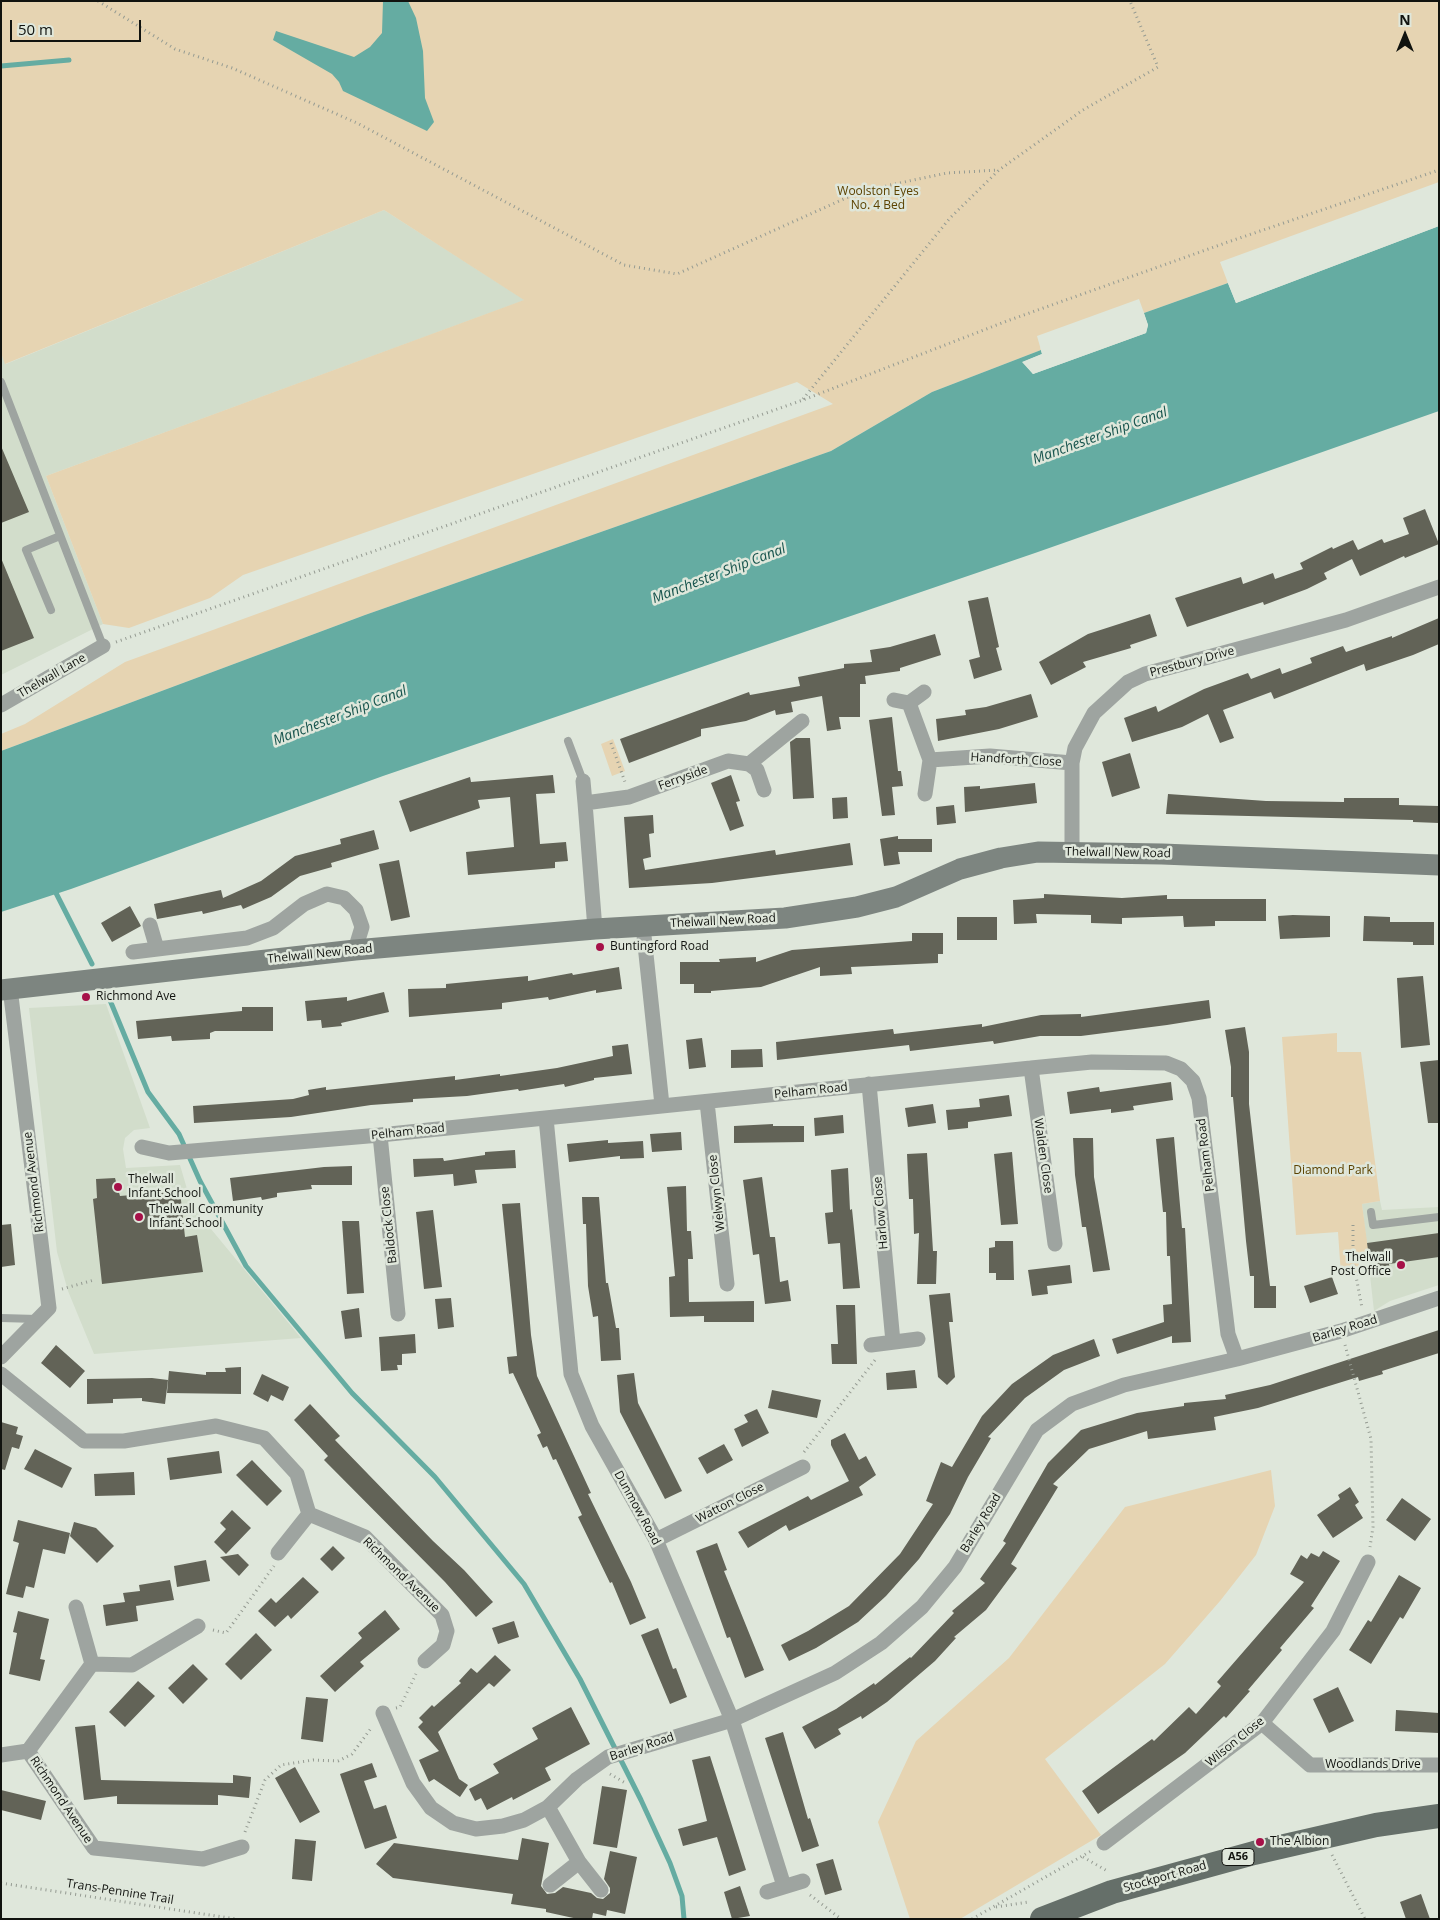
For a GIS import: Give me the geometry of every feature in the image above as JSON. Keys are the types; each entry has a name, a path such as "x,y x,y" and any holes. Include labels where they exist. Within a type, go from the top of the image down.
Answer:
{"main road":[{"name":"Thelwall New Road","path":"6,989 355,950 595,929 785,918 857,907 896,898 960,869 1001,858 1038,852 1439,865"},
{"name":"Stockport Road","path":"1042,1919 1084,1902 1133,1886 1254,1853 1376,1825 1438,1816"}],"street":[{"name":"Prestbury Drive","path":"1072,852 1072,763 1084,730 1094,713 1117,691 1145,674 1346,620 1439,588"},
{"name":"Thelwall Lane","path":"1,705 103,646"},
{"path":"924,692 901,701 930,760 925,794"},
{"path":"764,790 757,770 749,764 802,721"},
{"name":"Handforth Close","path":"930,760 990,756 1072,763"},
{"name":"Ferryside","path":"585,802 629,797 728,761 749,764"},
{"path":"583,781 595,929"},
{"path":"133,952 247,938 273,928 304,904 327,894 344,898 356,910 362,927 355,950"},
{"path":"150,925 157,949"},
{"path":"643,926 662,1105"},
{"name":"Richmond Avenue","path":"1,1357 49,1308 6,989"},
{"name":"Pelham Road","path":"142,1147 174,1152 380,1136 662,1105 1092,1062 1166,1063 1181,1070 1193,1082 1199,1098 1228,1334 1237,1359"},
{"name":"Walden Close","path":"1031,1068 1055,1244"},
{"name":"Harlow Close","path":"869,1084 893,1342"},
{"name":"Welwyn Close","path":"707,1102 727,1284"},
{"name":"Dunmow Road","path":"546,1118 571,1374 592,1426 656,1540 732,1720 793,1884"},
{"name":"Baldock Close","path":"380,1136 398,1314"},
{"name":"Barley Road","path":"383,1714 413,1783 432,1808 453,1823 476,1829 503,1826 524,1820 548,1807 578,1780 608,1757 732,1720 835,1674 881,1643 922,1607 955,1567 1037,1430 1072,1404 1124,1385 1237,1359 1341,1331 1439,1298"},
{"path":"871,1345 918,1339"},
{"path":"1,1374 84,1441 124,1441 216,1426 264,1438 297,1474 308,1514 278,1553"},
{"name":"Watton Close","path":"656,1540 803,1467"},
{"name":"Richmond Avenue","path":"308,1514 365,1537 442,1615 447,1630 443,1645 425,1661"},
{"name":"Wilson Close","path":"1104,1843 1262,1723 1333,1631 1368,1562"},
{"path":"76,1607 92,1664 132,1665 198,1626"},
{"name":"Richmond Avenue","path":"1,1755 28,1751 92,1664"},
{"name":"Woodlands Drive","path":"1262,1723 1310,1765 1439,1765"},
{"name":"Richmond Avenue","path":"28,1751 94,1848 203,1859 242,1847"},
{"path":"548,1807 579,1862 601,1890"},
{"path":"550,1886 579,1862"},
{"path":"767,1892 793,1884"}],"lane":[{"path":"1,382 103,646"},
{"path":"51,610 26,550 60,536"},
{"path":"568,741 583,781"},
{"path":"1372,1212 1373,1226 1439,1217"},
{"path":"1,1318 38,1319"}],"path":[{"path":"98,1 176,49 232,68 357,123 624,265 677,274 846,198 890,185 947,173 999,170"},
{"path":"803,400 950,218 999,170 1083,110 1158,67 1130,1"},
{"path":"103,646 803,400 1017,318 1439,170"},
{"path":"611,743 629,797"},
{"path":"1354,1225 1353,1260 1355,1278 1366,1323"},
{"path":"47,1293 94,1280"},
{"path":"1341,1331 1371,1439 1373,1527 1368,1562"},
{"path":"803,1467 801,1457 874,1361 893,1342"},
{"path":"198,1626 226,1633 273,1570 278,1553"},
{"path":"242,1847 247,1824 265,1780 282,1765 313,1760 338,1761 352,1754 383,1714 400,1707 411,1682 425,1661"},
{"path":"1324,1837 1365,1919"},
{"path":"972,1919 1083,1857"},
{"name":"Trans-Pennine Trail","path":"1,1883 236,1919"},
{"path":"793,1884 841,1919"}],"shaded area":[{"path":"384,210 525,300 46,476 103,624 1,675 1,353 6,364"},
{"name":"Thelwall Infant School","path":"106,1004 150,1128 134,1130 125,1138 123,1149 126,1168 180,1165 192,1206 301,1338 94,1354 68,1291 57,1252 29,1008"},
{"path":"1380,1201 1382,1210 1439,1207 1439,1285 1390,1301 1374,1311 1362,1204"}],"green space":[{"name":"Woolston Eyes No. 4 Bed","path":"1,1 1439,1 1439,182 1220,262 1228,283 1144,313 1139,299 1037,336 1041,350 932,392 831,451 365,615 1,751 1,734 25,724 125,662 833,404 797,382 243,575 210,598 129,628 103,624 46,476 524,300 384,210 5,364 1,353"},
{"path":"613,739 625,771 612,776 601,744"},
{"name":"Diamond Park","path":"1337,1033 1337,1052 1361,1052 1380,1201 1362,1204 1369,1257 1358,1258 1360,1273 1341,1275 1338,1232 1296,1235 1282,1037"},
{"path":"1271,1470 1275,1506 1256,1555 1220,1601 1165,1664 1045,1759 1101,1835 960,1919 910,1919 878,1822 916,1741 1009,1658 1125,1507"}],"water":[{"path":"383,1 408,1 416,18 423,51 425,98 434,122 427,131 343,91 339,82 332,74 273,40 276,31 354,57 370,47 382,33"},
{"name":"Manchester Ship Canal","path":"1439,226 1439,411 1035,553 383,776 71,889 1,912 1,751 365,615 831,451 932,392 1041,350 1042,354 1023,362 1033,374 1146,333 1148,325 1144,313 1228,283 1236,303"}],"pier":[{"path":"1439,223 1439,226 1236,303 1227,281 1230,282 1237,300"},
{"path":"1143,311 1148,325 1146,333 1033,374 1022,362 1042,354 1040,347 1042,348 1044,355 1027,363 1034,371 1144,331 1146,325 1142,314"}],"building":[{"path":"1,446 29,512 1,523"},
{"path":"1425,509 1439,544 1405,558 1404,556 1360,576 1352,559 1324,573 1327,579 1307,589 1264,605 1263,602 1187,627 1175,598 1241,577 1243,584 1273,573 1275,579 1303,569 1300,563 1332,547 1333,549 1353,540 1358,550 1382,539 1384,543 1409,534 1403,518"},
{"path":"1,558 34,638 1,651"},
{"path":"988,597 999,647 996,648 1002,670 974,679 969,660 980,657 968,601"},
{"path":"1150,614 1157,636 1130,645 1131,648 1083,662 1086,667 1051,685 1039,662 1088,634"},
{"path":"1439,618 1439,644 1366,671 1364,664 1274,699 1271,692 1223,710 1234,738 1220,743 1208,714 1182,727 1132,742 1124,718 1156,706 1158,712 1204,689 1248,673 1251,679 1280,668 1282,674 1312,663 1310,658 1343,646 1346,652 1392,636 1392,638"},
{"path":"935,634 941,655 900,668 900,671 865,676 866,684 860,684 860,717 839,717 841,729 827,731 822,696 791,702 793,712 776,715 775,710 746,721 701,729 701,736 629,763 620,739 749,692 750,695 800,686 798,677 844,668 844,664 872,662 870,650 890,647"},
{"path":"1031,694 1038,717 999,729 938,741 936,719 966,715 965,710 986,707"},
{"path":"892,717 898,771 901,771 903,786 892,787 895,815 882,816 869,720"},
{"path":"796,738 810,738 814,798 793,799 790,742"},
{"path":"1130,753 1140,788 1112,797 1102,762"},
{"path":"553,775 555,793 536,794 540,844 566,842 568,861 555,862 555,868 468,875 466,852 514,847 510,797 478,800 480,808 410,832 399,801 470,777 471,782"},
{"path":"731,775 740,801 736,802 744,826 730,831 711,783"},
{"path":"1035,783 1037,803 965,812 964,787 980,786 980,789"},
{"path":"1168,794 1266,801 1344,802 1344,798 1399,798 1399,805 1439,806 1439,823 1413,822 1413,820 1166,814"},
{"path":"847,797 848,818 833,819 832,798"},
{"path":"954,805 956,823 937,825 936,807"},
{"path":"653,815 654,833 649,834 651,857 643,859 645,870 775,850 776,855 850,843 853,865 712,883 629,888 624,817"},
{"path":"374,830 379,849 331,863 332,867 300,876 271,897 243,909 241,905 203,914 202,911 157,919 154,904 221,890 223,898 261,881 295,856 341,844 340,839"},
{"path":"898,836 898,839 932,839 932,852 898,852 900,864 884,866 880,839"},
{"path":"399,860 410,917 391,921 379,864"},
{"path":"1044,894 1122,898 1167,895 1167,899 1266,899 1266,921 1215,921 1215,926 1184,927 1183,916 1122,918 1122,924 1091,923 1091,915 1036,914 1037,923 1014,924 1013,900 1044,898"},
{"path":"130,906 141,926 112,942 101,923"},
{"path":"1278,916 1330,916 1330,937 1280,939"},
{"path":"1364,916 1390,917 1390,922 1434,922 1434,945 1413,945 1413,942 1363,941"},
{"path":"957,917 997,917 997,940 957,940"},
{"path":"912,933 943,933 943,954 938,954 938,963 851,967 852,974 820,976 820,967 761,987 711,991 711,993 694,993 694,984 680,984 680,962 720,962 719,959 756,957 756,962 792,950 912,941"},
{"path":"619,967 622,989 596,993 596,990 549,1000 548,997 502,1003 502,1009 409,1017 408,989 446,988 446,984 528,976 528,981"},
{"path":"1423,976 1430,1045 1401,1048 1397,978"},
{"path":"384,992 389,1012 341,1023 342,1026 322,1028 321,1020 307,1021 305,1001 347,997 347,1001"},
{"path":"1209,1000 1211,1018 1167,1025 1081,1036 1040,1036 994,1044 993,1041 910,1051 909,1045 777,1060 776,1042 893,1029 894,1034 982,1024 982,1027 1041,1015 1081,1014 1081,1017"},
{"path":"242,1007 273,1007 273,1031 215,1031 210,1033 210,1039 172,1041 171,1036 138,1039 136,1021 242,1011"},
{"path":"1245,1027 1249,1052 1249,1104 1270,1286 1276,1286 1276,1308 1254,1308 1254,1276 1250,1276 1246,1241 1233,1097 1231,1097 1231,1067 1225,1030"},
{"path":"702,1038 706,1067 689,1069 686,1040"},
{"path":"628,1044 632,1074 594,1078 594,1080 565,1087 564,1084 519,1091 518,1089 467,1096 413,1099 413,1102 371,1105 291,1117 194,1123 193,1106 293,1099 309,1095 308,1090 326,1087 326,1090 455,1076 455,1080 557,1068 613,1056 612,1046"},
{"path":"762,1049 763,1067 731,1068 731,1050"},
{"path":"1439,1060 1439,1123 1428,1123 1420,1062"},
{"path":"1171,1082 1173,1100 1133,1106 1134,1110 1111,1113 1111,1109 1070,1114 1067,1092 1099,1087 1100,1092"},
{"path":"1009,1095 1012,1116 968,1122 968,1128 948,1130 946,1110 980,1107 979,1099"},
{"path":"933,1104 936,1123 908,1127 905,1108"},
{"path":"843,1115 844,1133 815,1136 814,1118"},
{"path":"773,1124 773,1126 804,1126 804,1142 734,1143 734,1126"},
{"path":"681,1132 682,1150 652,1152 650,1134"},
{"path":"1174,1137 1182,1228 1185,1228 1191,1342 1172,1343 1172,1336 1117,1354 1112,1339 1164,1322 1163,1305 1172,1304 1170,1256 1167,1256 1166,1212 1163,1212 1156,1139"},
{"path":"1073,1138 1093,1138 1094,1177 1110,1270 1093,1272 1086,1227 1082,1227 1075,1175"},
{"path":"608,1140 608,1143 643,1141 644,1158 620,1159 620,1156 569,1162 567,1144"},
{"path":"515,1150 516,1168 475,1170 477,1183 454,1186 453,1174 414,1177 413,1159 443,1158 444,1161 485,1155 485,1152"},
{"path":"1012,1152 1018,1224 1001,1225 994,1154"},
{"path":"927,1153 933,1251 937,1251 936,1284 917,1284 919,1233 914,1234 913,1199 909,1199 907,1154"},
{"path":"352,1166 352,1185 311,1185 312,1189 277,1193 277,1197 262,1200 261,1197 233,1201 230,1178 324,1167"},
{"path":"848,1168 850,1210 852,1209 860,1288 843,1289 840,1243 828,1244 825,1213 833,1212 831,1170"},
{"path":"762,1177 770,1237 775,1237 780,1282 788,1280 791,1301 765,1304 759,1254 753,1255 743,1180"},
{"name":"Thelwall Community Infant School","path":"115,1178 120,1196 180,1191 185,1237 197,1235 203,1272 102,1284 93,1199 97,1198 96,1179"},
{"path":"686,1186 687,1231 691,1231 693,1259 688,1259 689,1302 754,1301 754,1322 704,1322 704,1316 670,1317 669,1277 675,1276 667,1187"},
{"path":"582,1197 599,1197 606,1283 608,1283 616,1328 619,1328 621,1360 601,1361 598,1316 593,1317 588,1286 586,1224 583,1224"},
{"path":"520,1203 531,1335 537,1376 591,1493 588,1494 631,1582 646,1618 630,1625 612,1582 610,1583 578,1517 582,1515 556,1459 553,1460 547,1446 543,1448 537,1435 541,1433 513,1373 509,1374 507,1357 517,1356 502,1204"},
{"path":"433,1210 442,1287 424,1289 416,1212"},
{"path":"342,1221 359,1221 364,1293 347,1294"},
{"path":"11,1224 15,1265 1,1267 1,1225"},
{"path":"1439,1233 1439,1257 1389,1264 1390,1273 1372,1276 1367,1243"},
{"path":"995,1241 1013,1241 1014,1280 996,1280 996,1273 989,1273 989,1248 995,1247"},
{"path":"1070,1265 1072,1283 1047,1286 1048,1294 1032,1296 1028,1270"},
{"path":"1332,1277 1338,1294 1310,1303 1304,1286"},
{"path":"950,1293 953,1322 949,1322 955,1377 947,1385 938,1377 929,1295"},
{"path":"451,1298 454,1327 438,1329 435,1299"},
{"path":"836,1305 855,1305 857,1364 832,1364 831,1344 838,1344"},
{"path":"359,1308 362,1337 345,1339 341,1311"},
{"path":"1439,1330 1439,1353 1382,1371 1383,1374 1359,1381 1358,1377 1258,1408 1214,1417 1216,1430 1148,1439 1147,1431 1089,1449 1053,1484 1058,1487 1011,1564 1017,1568 986,1610 954,1637 956,1638 935,1661 887,1702 862,1719 861,1716 838,1729 841,1734 815,1749 802,1727 836,1709 874,1683 875,1685 911,1658 954,1613 952,1611 985,1583 980,1579 1006,1543 1003,1541 1048,1463 1081,1430 1137,1413 1184,1406 1184,1403 1226,1399 1225,1395 1270,1385"},
{"path":"415,1334 416,1353 402,1354 402,1365 397,1365 398,1370 381,1371 379,1337"},
{"path":"1094,1339 1100,1356 1064,1370 1025,1398 988,1437 991,1438 968,1477 950,1514 919,1559 886,1596 858,1622 816,1648 789,1661 781,1645 849,1606 900,1554 933,1504 926,1501 941,1462 952,1467 982,1416 1012,1384 1053,1355"},
{"path":"56,1345 85,1371 70,1388 41,1363"},
{"path":"241,1367 241,1394 167,1393 169,1371 206,1375 206,1372 226,1372 225,1368"},
{"path":"915,1370 917,1388 887,1390 886,1373"},
{"path":"634,1373 638,1403 682,1491 665,1499 620,1412 617,1375"},
{"path":"262,1374 289,1387 283,1401 271,1395 268,1402 253,1394"},
{"path":"152,1378 168,1380 165,1404 142,1401 142,1398 113,1399 113,1403 87,1404 87,1379"},
{"path":"772,1390 821,1400 817,1418 768,1408"},
{"path":"310,1404 340,1436 335,1440 433,1541 464,1570 493,1602 476,1617 445,1582 324,1460 328,1456 294,1420"},
{"path":"757,1409 769,1433 742,1447 734,1429 748,1422 744,1415"},
{"path":"1,1422 18,1427 16,1434 23,1436 19,1449 12,1447 5,1470 1,1469"},
{"path":"845,1433 859,1460 866,1456 876,1475 859,1487 863,1495 789,1531 786,1525 748,1548 738,1532 808,1496 811,1500 849,1481 831,1445 831,1440"},
{"path":"724,1444 733,1460 707,1474 698,1458"},
{"path":"35,1449 72,1468 62,1488 24,1469"},
{"path":"219,1451 222,1473 170,1480 167,1458"},
{"path":"252,1460 282,1491 267,1506 236,1475"},
{"path":"134,1472 135,1495 95,1496 94,1474"},
{"path":"1350,1487 1359,1502 1355,1505 1363,1518 1333,1538 1317,1515 1340,1499 1338,1495"},
{"path":"1402,1498 1431,1519 1415,1541 1386,1520"},
{"path":"232,1510 251,1528 226,1554 214,1542 226,1529 220,1523"},
{"path":"18,1520 70,1533 65,1554 43,1549 34,1588 26,1586 23,1598 6,1594 19,1543 13,1541"},
{"path":"74,1522 96,1528 114,1546 97,1563 70,1536"},
{"path":"717,1543 727,1570 724,1571 764,1670 745,1678 730,1637 727,1638 696,1551"},
{"path":"333,1546 345,1558 332,1571 320,1559"},
{"path":"1323,1551 1340,1561 1311,1606 1314,1608 1280,1648 1282,1650 1248,1690 1250,1691 1226,1718 1224,1716 1185,1753 1098,1814 1082,1791 1152,1739 1154,1741 1189,1707 1196,1714 1221,1686 1217,1682 1304,1582 1290,1574 1301,1555 1307,1559 1311,1553 1319,1557"},
{"path":"238,1554 249,1565 239,1576 220,1557"},
{"path":"206,1560 210,1581 177,1587 174,1566"},
{"path":"1399,1575 1421,1588 1403,1619 1400,1617 1371,1664 1349,1650 1368,1620 1371,1622"},
{"path":"303,1577 319,1592 291,1619 288,1615 275,1627 258,1611 271,1598 276,1603"},
{"path":"170,1580 174,1600 136,1606 138,1621 106,1626 103,1605 125,1602 123,1593 140,1591 139,1585"},
{"path":"385,1610 400,1629 360,1662 364,1666 335,1692 320,1676 362,1638 358,1633"},
{"path":"18,1611 49,1619 40,1659 45,1660 40,1681 9,1674 17,1633 13,1632"},
{"path":"514,1621 519,1637 498,1644 492,1628"},
{"path":"658,1628 673,1669 676,1668 687,1697 670,1704 641,1635"},
{"path":"256,1633 272,1650 241,1680 225,1664"},
{"path":"495,1655 511,1670 494,1687 489,1683 438,1732 459,1779 468,1785 460,1797 434,1779 429,1782 419,1760 439,1751 418,1727 423,1722 419,1718 432,1705 434,1707 461,1683 459,1681 471,1668 477,1673"},
{"path":"193,1664 208,1679 183,1704 168,1688"},
{"path":"138,1681 155,1696 125,1727 109,1712"},
{"path":"1338,1687 1354,1721 1329,1733 1313,1699"},
{"path":"306,1697 328,1699 323,1742 301,1739"},
{"path":"571,1707 590,1744 545,1768 551,1780 513,1800 512,1797 487,1810 481,1798 475,1801 469,1789 499,1773 493,1764 538,1739 532,1728"},
{"path":"1396,1710 1439,1713 1439,1733 1395,1731"},
{"path":"95,1725 101,1780 233,1783 233,1775 251,1777 249,1798 218,1795 218,1805 117,1804 117,1796 84,1800 75,1727"},
{"path":"783,1732 808,1819 810,1818 819,1846 802,1852 765,1738"},
{"path":"710,1756 746,1870 729,1876 717,1837 683,1846 678,1829 707,1821 692,1760"},
{"path":"372,1763 377,1777 364,1781 374,1809 386,1805 397,1838 365,1849 340,1774"},
{"path":"295,1767 320,1812 300,1823 275,1778"},
{"path":"602,1786 627,1790 617,1848 593,1844"},
{"path":"1,1790 46,1801 41,1820 1,1810"},
{"path":"522,1838 549,1843 541,1886 547,1894 555,1893 563,1887 591,1893 597,1898 603,1899 610,1893 610,1888 604,1879 610,1851 637,1857 625,1914 607,1910 606,1916 593,1913 592,1919 578,1919 546,1912 546,1909 511,1904 513,1894 393,1878 376,1864 394,1843 518,1860"},
{"path":"295,1839 316,1841 312,1881 292,1879"},
{"path":"833,1859 842,1890 825,1895 816,1864"},
{"path":"740,1886 750,1916 732,1919 724,1892"},
{"path":"1421,1894 1430,1919 1406,1919 1400,1902"}],"waterway":[{"path":"1,66 69,60"},
{"path":"56,893 92,964"},
{"path":"107,993 148,1092 179,1134 200,1181 246,1266 352,1393 435,1477 524,1584 580,1679 641,1800 670,1863 682,1896 684,1919"}],"place":[{"name":"Buntingford Road","path":"600,947"},
{"name":"Richmond Ave","path":"86,997"},
{"name":"Thelwall Infant School","path":"118,1187"},
{"name":"Thelwall Community Infant School","path":"139,1217"},
{"name":"Thelwall Post Office","path":"1401,1265"},
{"name":"The Albion","path":"1260,1842"}]}
